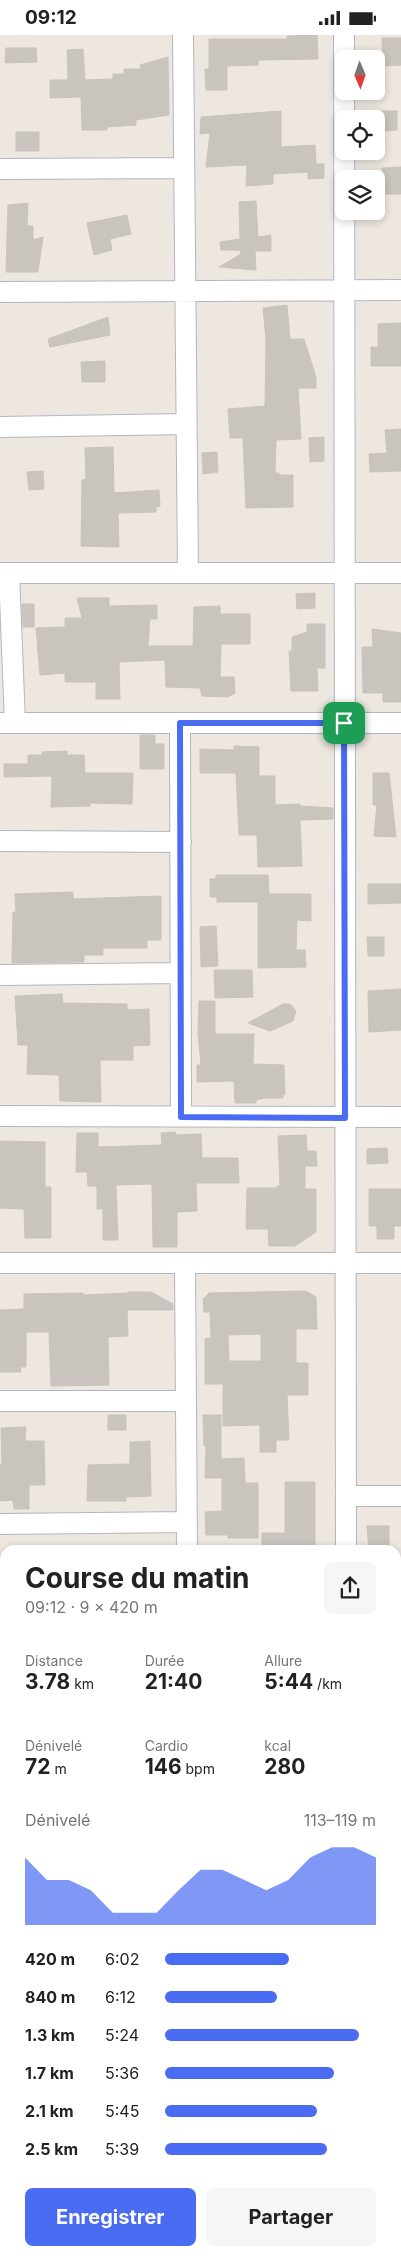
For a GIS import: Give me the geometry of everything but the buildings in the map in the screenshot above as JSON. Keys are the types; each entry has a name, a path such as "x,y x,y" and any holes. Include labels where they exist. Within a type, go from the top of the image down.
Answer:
{"street":[{"path":"183,35 188,573"},
{"path":"344,35 346,1545"},
{"path":"0,169 184,168"},
{"path":"0,292 401,290"},
{"path":"0,427 186,424"},
{"path":"401,573 5,573 7,723 401,723"},
{"path":"180,723 181,1117"},
{"path":"0,841 181,842"},
{"path":"0,975 180,973"},
{"path":"0,1116 401,1117"},
{"path":"0,1263 401,1263"},
{"path":"186,1264 187,1545"},
{"path":"0,1401 186,1401"},
{"path":"346,1496 401,1496"},
{"path":"0,1524 187,1522"}],"route":[{"path":"180,723 344,723 345,1118 181,1117 180,723"}]}
